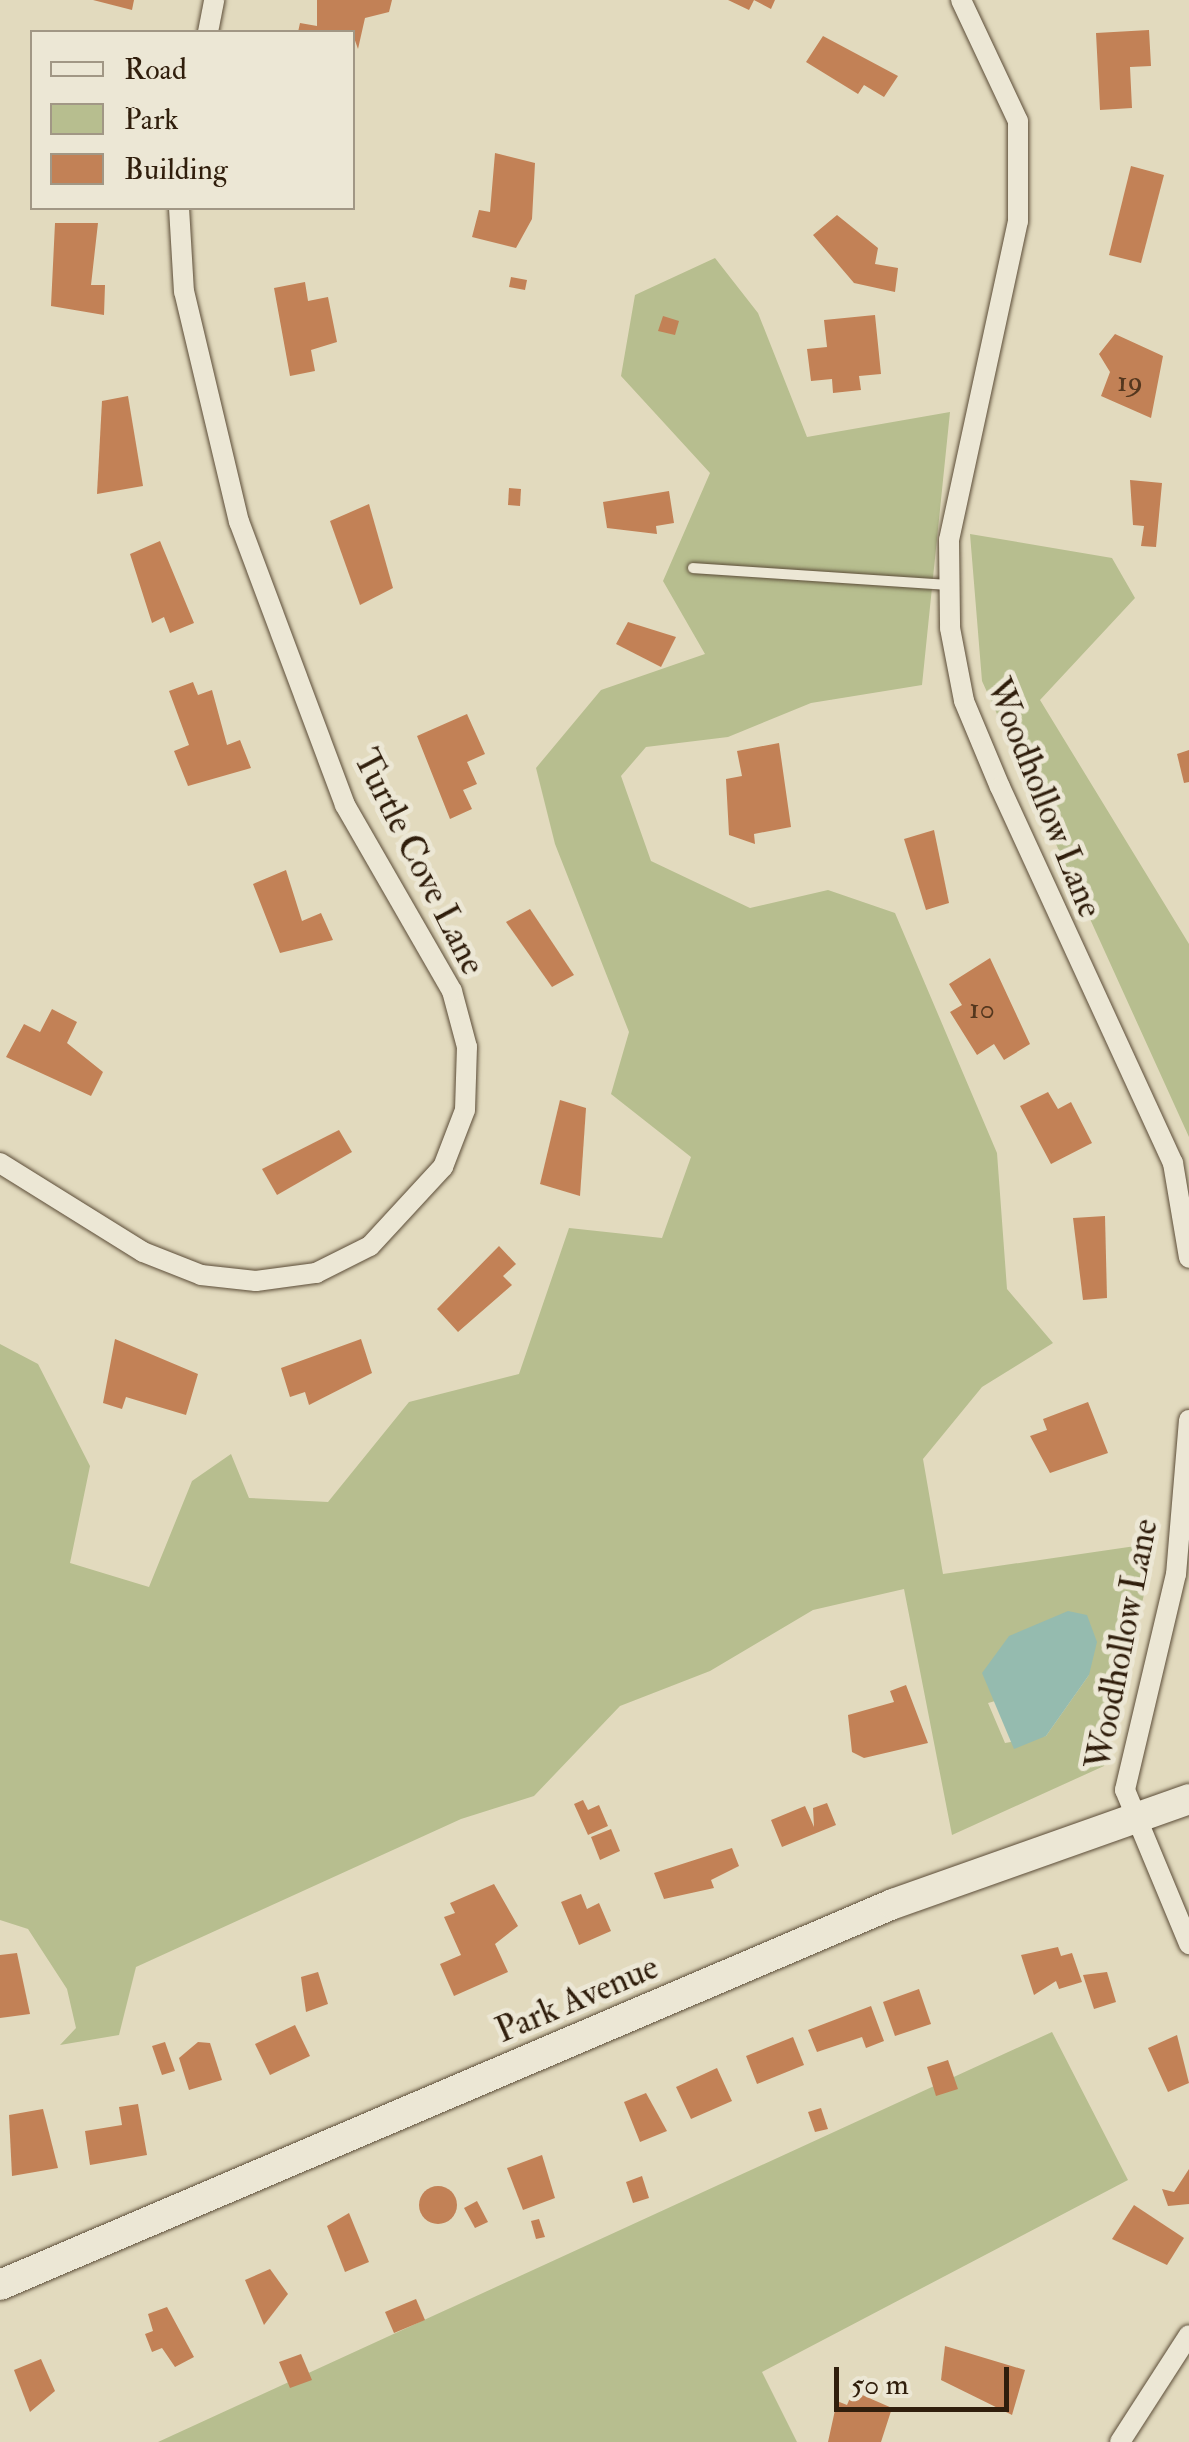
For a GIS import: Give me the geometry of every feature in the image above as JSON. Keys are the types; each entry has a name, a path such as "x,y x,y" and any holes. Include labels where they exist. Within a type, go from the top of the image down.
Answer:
{"main road":[{"name":"Park Avenue","path":"0,2285 894,1904 1189,1799"}],"street":[{"path":"208,30 214,0"},
{"name":"Woodhollow Lane","path":"961,0 1018,121 1018,221 946,585 964,701 1173,1163 1189,1258"},
{"name":"Turtle Cove Lane","path":"0,1163 143,1252 201,1275 256,1282 316,1273 370,1246 443,1168 465,1110 466,1046 452,991 345,805 240,522 188,310 179,210"},
{"name":"Woodhollow Lane","path":"1189,1420 1183,1568 1128,1761 1125,1790 1189,1944"},
{"path":"1120,2442 1189,2336"}],"lane":[{"path":"693,568 946,585"}],"green space":[{"path":"715,258 758,313 807,437 950,412 922,685 811,703 728,737 646,747 621,776 651,861 750,908 828,890 895,913 997,1153 1007,1289 1053,1343 982,1387 923,1459 943,1574 1156,1543 1104,1766 952,1835 904,1589 813,1610 710,1671 620,1706 534,1796 461,1819 136,1967 119,2035 60,2045 76,2028 67,1989 28,1929 0,1920 0,1344 38,1364 90,1466 70,1563 149,1587 192,1481 231,1454 249,1498 328,1502 409,1402 519,1374 569,1228 662,1238 691,1157 611,1094 629,1032 555,844 536,768 601,690 705,654 663,581 710,473 621,376 635,295","holes":["1089,1675 1046,1736 1005,1743 988,1703"]},
{"path":"970,534 1112,558 1135,598 1040,700 1189,944 1189,1137 982,681"},
{"path":"1052,2032 1128,2180 762,2372 797,2442 158,2442"}],"water":[{"path":"1068,1611 1087,1615 1097,1642 1089,1675 1046,1736 1014,1749 982,1673 1009,1636"}],"building":[{"path":"93,0 134,0 132,10"},
{"path":"317,0 392,0 389,12 365,18 358,49 355,30 298,30 300,23 317,26"},
{"path":"728,0 754,0 749,10"},
{"path":"754,0 775,0 771,9"},
{"path":"1149,30 1151,66 1130,67 1132,108 1100,110 1096,33"},
{"path":"823,36 898,76 884,97 864,85 858,94 806,62"},
{"path":"495,153 535,163 532,219 516,248 472,237 479,210 490,212"},
{"path":"1131,166 1164,175 1141,263 1109,255"},
{"path":"837,215 878,248 875,264 898,268 895,292 854,283 813,235"},
{"path":"55,223 98,223 91,285 105,285 104,315 51,306"},
{"path":"511,277 527,280 525,290 509,287"},
{"path":"305,282 308,301 328,297 337,342 311,350 315,371 290,376 274,288"},
{"path":"875,315 881,374 859,376 861,390 833,393 832,379 811,381 807,349 827,347 824,320"},
{"path":"663,316 679,321 675,335 658,331"},
{"path":"1115,334 1163,356 1151,418 1101,396 1110,372 1099,354"},
{"path":"128,396 143,486 97,494 102,401"},
{"path":"1130,480 1162,483 1156,547 1141,546 1144,526 1133,525"},
{"path":"509,488 521,489 520,506 508,505"},
{"path":"669,491 674,523 656,526 657,534 607,528 603,502"},
{"path":"369,504 393,588 360,605 330,521"},
{"path":"160,541 194,623 170,633 164,617 152,623 130,554"},
{"path":"628,622 676,637 661,667 616,644"},
{"path":"193,682 198,695 212,690 227,745 240,740 251,768 188,786 174,751 189,745 169,691"},
{"path":"467,714 485,754 467,762 477,784 463,790 472,809 450,819 417,736"},
{"path":"779,743 791,827 754,834 755,844 729,835 726,779 742,776 737,751"},
{"path":"1189,750 1189,782 1184,783 1177,754"},
{"path":"934,830 949,903 926,910 904,839"},
{"path":"286,870 302,921 321,913 333,940 280,953 253,884"},
{"path":"530,909 574,975 552,987 506,922"},
{"path":"990,958 1030,1044 1004,1060 994,1044 977,1055 950,1012 962,1005 949,984"},
{"path":"52,1009 77,1022 67,1043 103,1072 91,1096 6,1057 24,1024 40,1032"},
{"path":"1048,1092 1058,1109 1071,1102 1092,1143 1051,1164 1020,1106"},
{"path":"560,1100 586,1108 580,1196 540,1184"},
{"path":"339,1130 352,1152 277,1195 262,1169"},
{"path":"1105,1216 1107,1298 1083,1300 1073,1218"},
{"path":"499,1246 516,1264 503,1276 512,1285 458,1332 437,1309"},
{"path":"115,1339 198,1374 186,1415 126,1397 122,1409 103,1403"},
{"path":"361,1339 372,1373 309,1405 305,1392 290,1397 281,1368"},
{"path":"1088,1402 1108,1453 1050,1473 1030,1436 1047,1430 1043,1419"},
{"path":"906,1685 928,1743 864,1758 852,1752 848,1715 894,1702 890,1691"},
{"path":"583,1800 588,1810 599,1805 608,1826 588,1835 574,1804"},
{"path":"827,1803 836,1825 782,1847 771,1820 805,1806 814,1827 813,1808"},
{"path":"611,1829 620,1851 600,1860 591,1837"},
{"path":"732,1848 739,1866 711,1880 714,1888 664,1899 654,1873"},
{"path":"494,1884 518,1926 495,1944 508,1972 454,1996 440,1964 461,1955 444,1917 455,1913 450,1903"},
{"path":"581,1894 587,1909 599,1903 611,1931 579,1945 561,1902"},
{"path":"1058,1947 1061,1956 1072,1953 1082,1982 1059,1989 1056,1981 1034,1995 1021,1955"},
{"path":"17,1953 30,2014 0,2018 0,1955"},
{"path":"318,1972 328,2004 306,2012 301,1977"},
{"path":"1107,1972 1116,2002 1094,2009 1083,1975"},
{"path":"919,1989 931,2024 895,2036 883,2002"},
{"path":"871,2006 884,2041 866,2048 862,2037 817,2052 808,2030"},
{"path":"295,2025 310,2056 270,2075 255,2044"},
{"path":"1177,2035 1189,2083 1168,2092 1148,2048"},
{"path":"793,2037 804,2065 757,2084 746,2056"},
{"path":"165,2042 175,2071 162,2075 152,2046"},
{"path":"198,2042 210,2043 222,2080 189,2090 179,2058"},
{"path":"948,2060 958,2089 936,2096 927,2067"},
{"path":"717,2068 732,2101 691,2119 676,2087"},
{"path":"646,2093 667,2131 640,2142 624,2102"},
{"path":"138,2104 147,2155 90,2165 85,2131 122,2125 119,2107"},
{"path":"821,2108 828,2129 815,2132 808,2112"},
{"path":"43,2109 58,2168 12,2176 9,2115"},
{"path":"542,2155 555,2198 523,2210 507,2168"},
{"path":"1189,2169 1189,2204 1168,2206 1162,2189 1174,2192"},
{"path":"642,2176 649,2198 633,2203 626,2182"},
{"path":"438,2186 452,2191 457,2205 452,2219 438,2224 424,2219 419,2205 424,2191"},
{"path":"477,2201 488,2222 475,2228 464,2208"},
{"path":"1134,2205 1184,2238 1167,2265 1112,2239"},
{"path":"349,2213 369,2262 345,2272 327,2226"},
{"path":"539,2219 545,2237 536,2239 531,2221"},
{"path":"270,2269 288,2294 264,2325 245,2280"},
{"path":"416,2299 425,2320 394,2333 385,2312"},
{"path":"167,2307 194,2357 175,2367 162,2348 152,2352 145,2334 153,2331 148,2314"},
{"path":"945,2346 1025,2370 1012,2415 941,2380"},
{"path":"301,2354 312,2380 290,2388 279,2362"},
{"path":"41,2359 55,2391 30,2412 14,2370"},
{"path":"853,2391 892,2408 881,2442 828,2442 837,2401 847,2405"}]}
